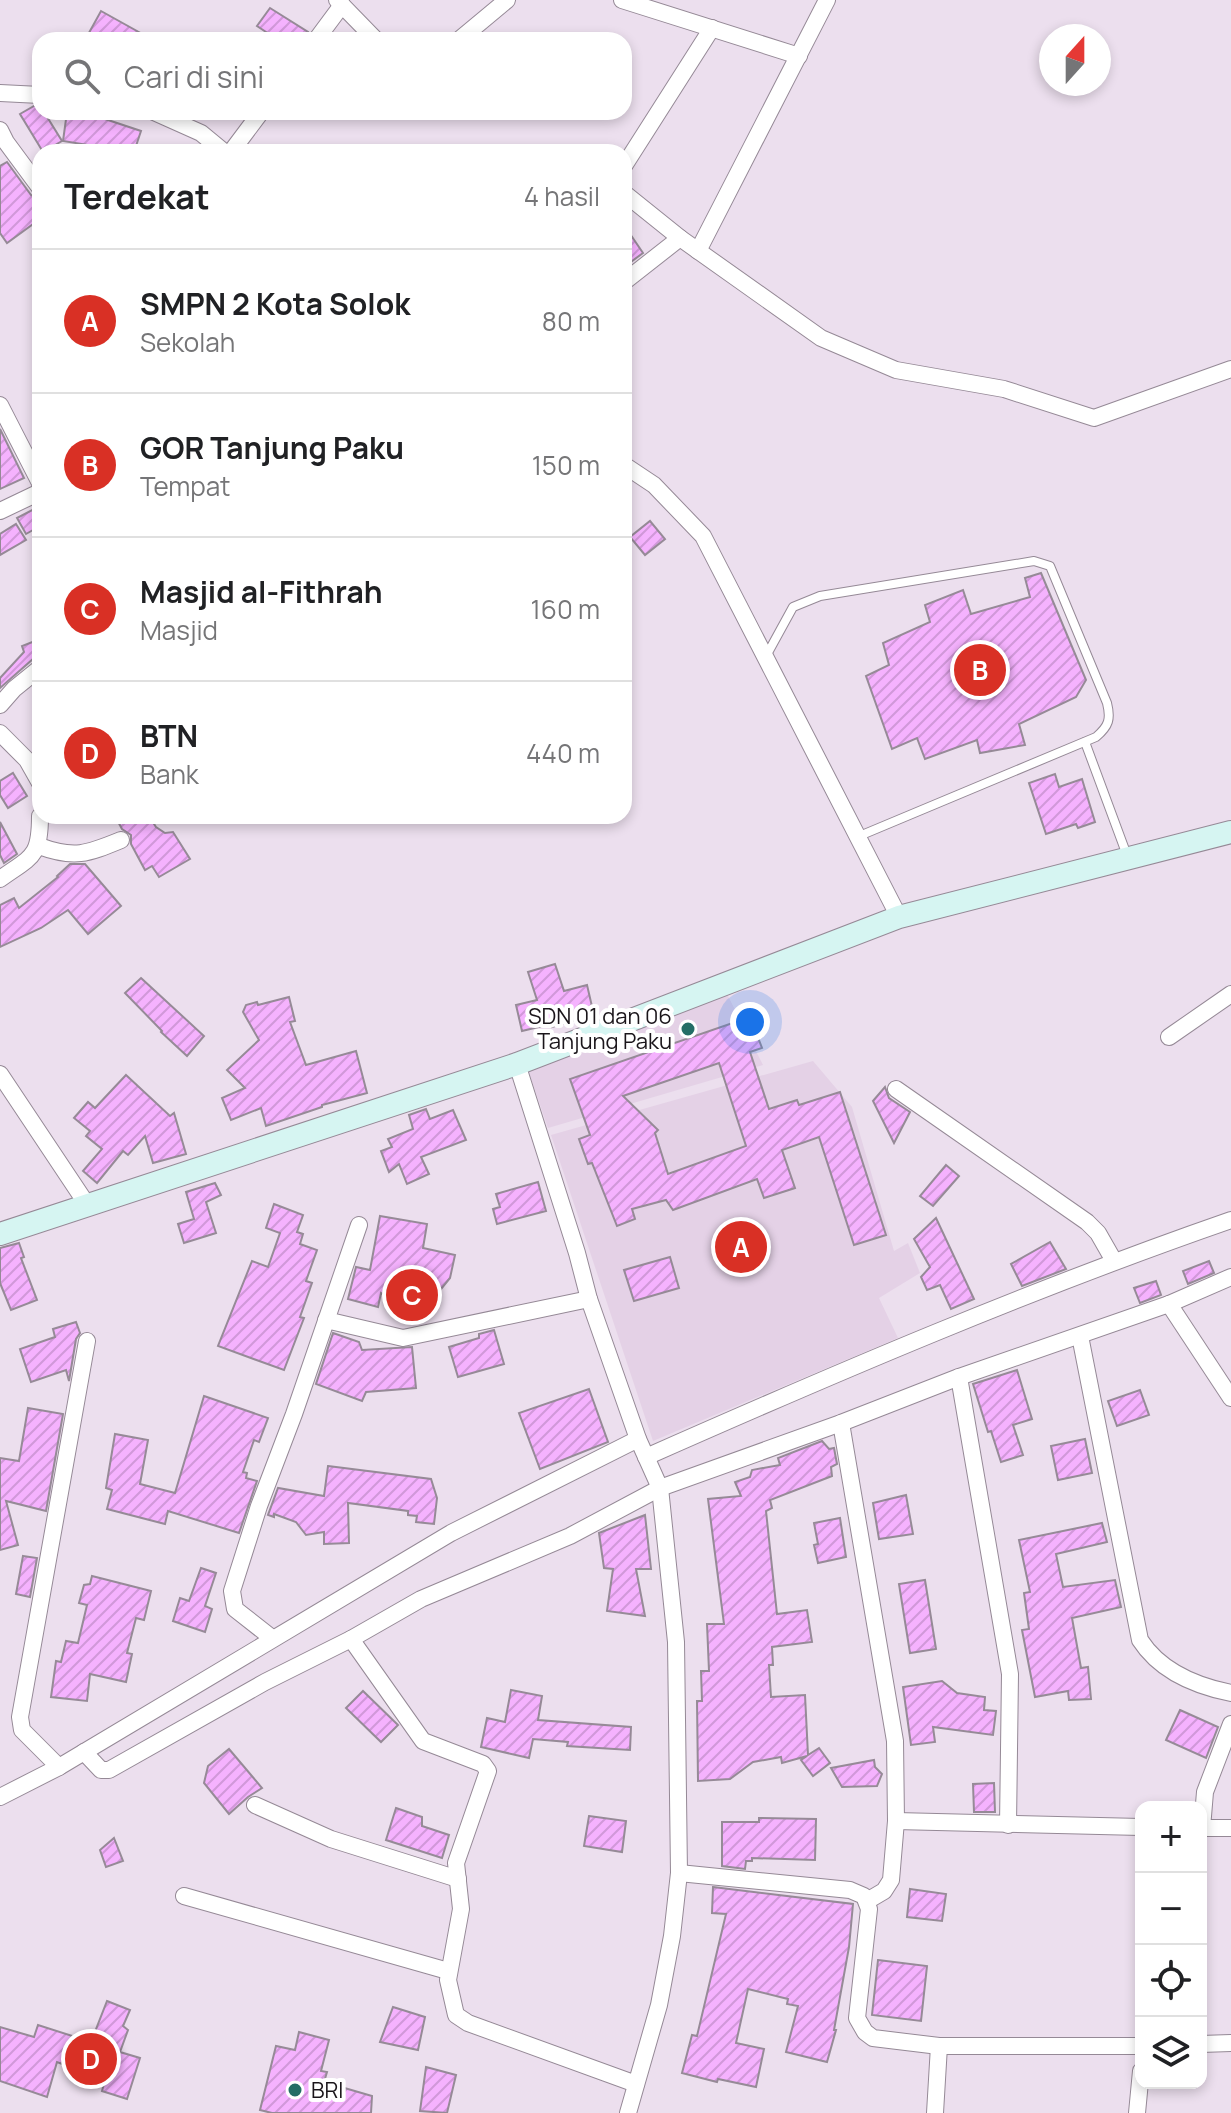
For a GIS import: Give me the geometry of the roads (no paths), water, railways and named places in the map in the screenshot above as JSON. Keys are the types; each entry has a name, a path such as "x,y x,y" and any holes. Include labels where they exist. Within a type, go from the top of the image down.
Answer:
{"street":[{"path":"469,32 507,0"},
{"path":"622,0 799,56"},
{"path":"698,251 827,0"},
{"path":"321,32 339,3 368,32"},
{"path":"632,153 712,28"},
{"path":"0,93 32,95"},
{"path":"172,120 201,133 214,144"},
{"path":"237,144 255,120"},
{"path":"0,130 32,177"},
{"path":"632,199 680,238 821,338 896,370 1004,389 1087,417 1102,416 1231,369"},
{"path":"632,276 680,238"},
{"path":"0,405 4,423 32,470"},
{"path":"632,470 654,485 703,536 899,917"},
{"path":"0,511 32,496"},
{"path":"0,705 32,674"},
{"path":"0,733 32,769"},
{"path":"0,879 33,855 39,846 40,824"},
{"path":"0,1234 517,1064 899,917 1231,832"},
{"path":"39,846 60,854 78,855 121,840"},
{"path":"1169,1037 1231,994"},
{"path":"517,1064 589,1299 638,1439 660,1488 676,1642 679,1873 672,1936 659,2005 628,2113"},
{"path":"0,1074 88,1206"},
{"path":"896,1089 1087,1222 1098,1233 1114,1261"},
{"path":"646,1457 784,1396 1114,1261 1231,1220"},
{"path":"272,1638 235,1609 232,1591 359,1225"},
{"path":"84,1752 101,1770 109,1770 421,1599 570,1536 660,1488 959,1377 1169,1304 1231,1277"},
{"path":"326,1320 403,1338 589,1299"},
{"path":"1169,1304 1231,1398"},
{"path":"1080,1336 1140,1640 1150,1655 1164,1667 1231,1693"},
{"path":"59,1767 22,1730 20,1717 87,1341"},
{"path":"959,1377 1010,1674 1008,1825"},
{"path":"841,1423 895,1741 896,1821 891,1880 884,1891 867,1901"},
{"path":"0,1797 59,1767 451,1533 638,1439"},
{"path":"351,1639 423,1741 487,1766 488,1775 457,1855 461,1909 448,1971 456,2015 468,2023 636,2084"},
{"path":"1204,1801 1231,1724"},
{"path":"255,1805 331,1839 458,1879"},
{"path":"896,1821 1135,1827"},
{"path":"1207,1828 1231,1828"},
{"path":"679,1873 850,1890 864,1896 869,1909 857,2018 859,2025 873,2038 939,2046 1135,2046"},
{"path":"184,1896 448,1971"},
{"path":"1207,2044 1231,2043"},
{"path":"935,2113 939,2046"},
{"path":"1137,2113 1139,2089"}],"lane":[{"path":"765,659 785,620 799,603 820,596 1041,561 1050,566 1109,710 1109,722 1105,729 1085,742 857,837"},
{"path":"1085,742 1128,858"}],"place":[{"name":"GOR Tanjung Paku","path":"980,670"},
{"name":"SDN 01 dan 06 Tanjung Paku","path":"688,1029"},
{"name":"SMPN 2 Kota Solok","path":"741,1247"},
{"name":"Masjid al-Fithrah","path":"412,1295"},
{"name":"BTN","path":"91,2059"},
{"name":"BRI","path":"295,2090"}]}
